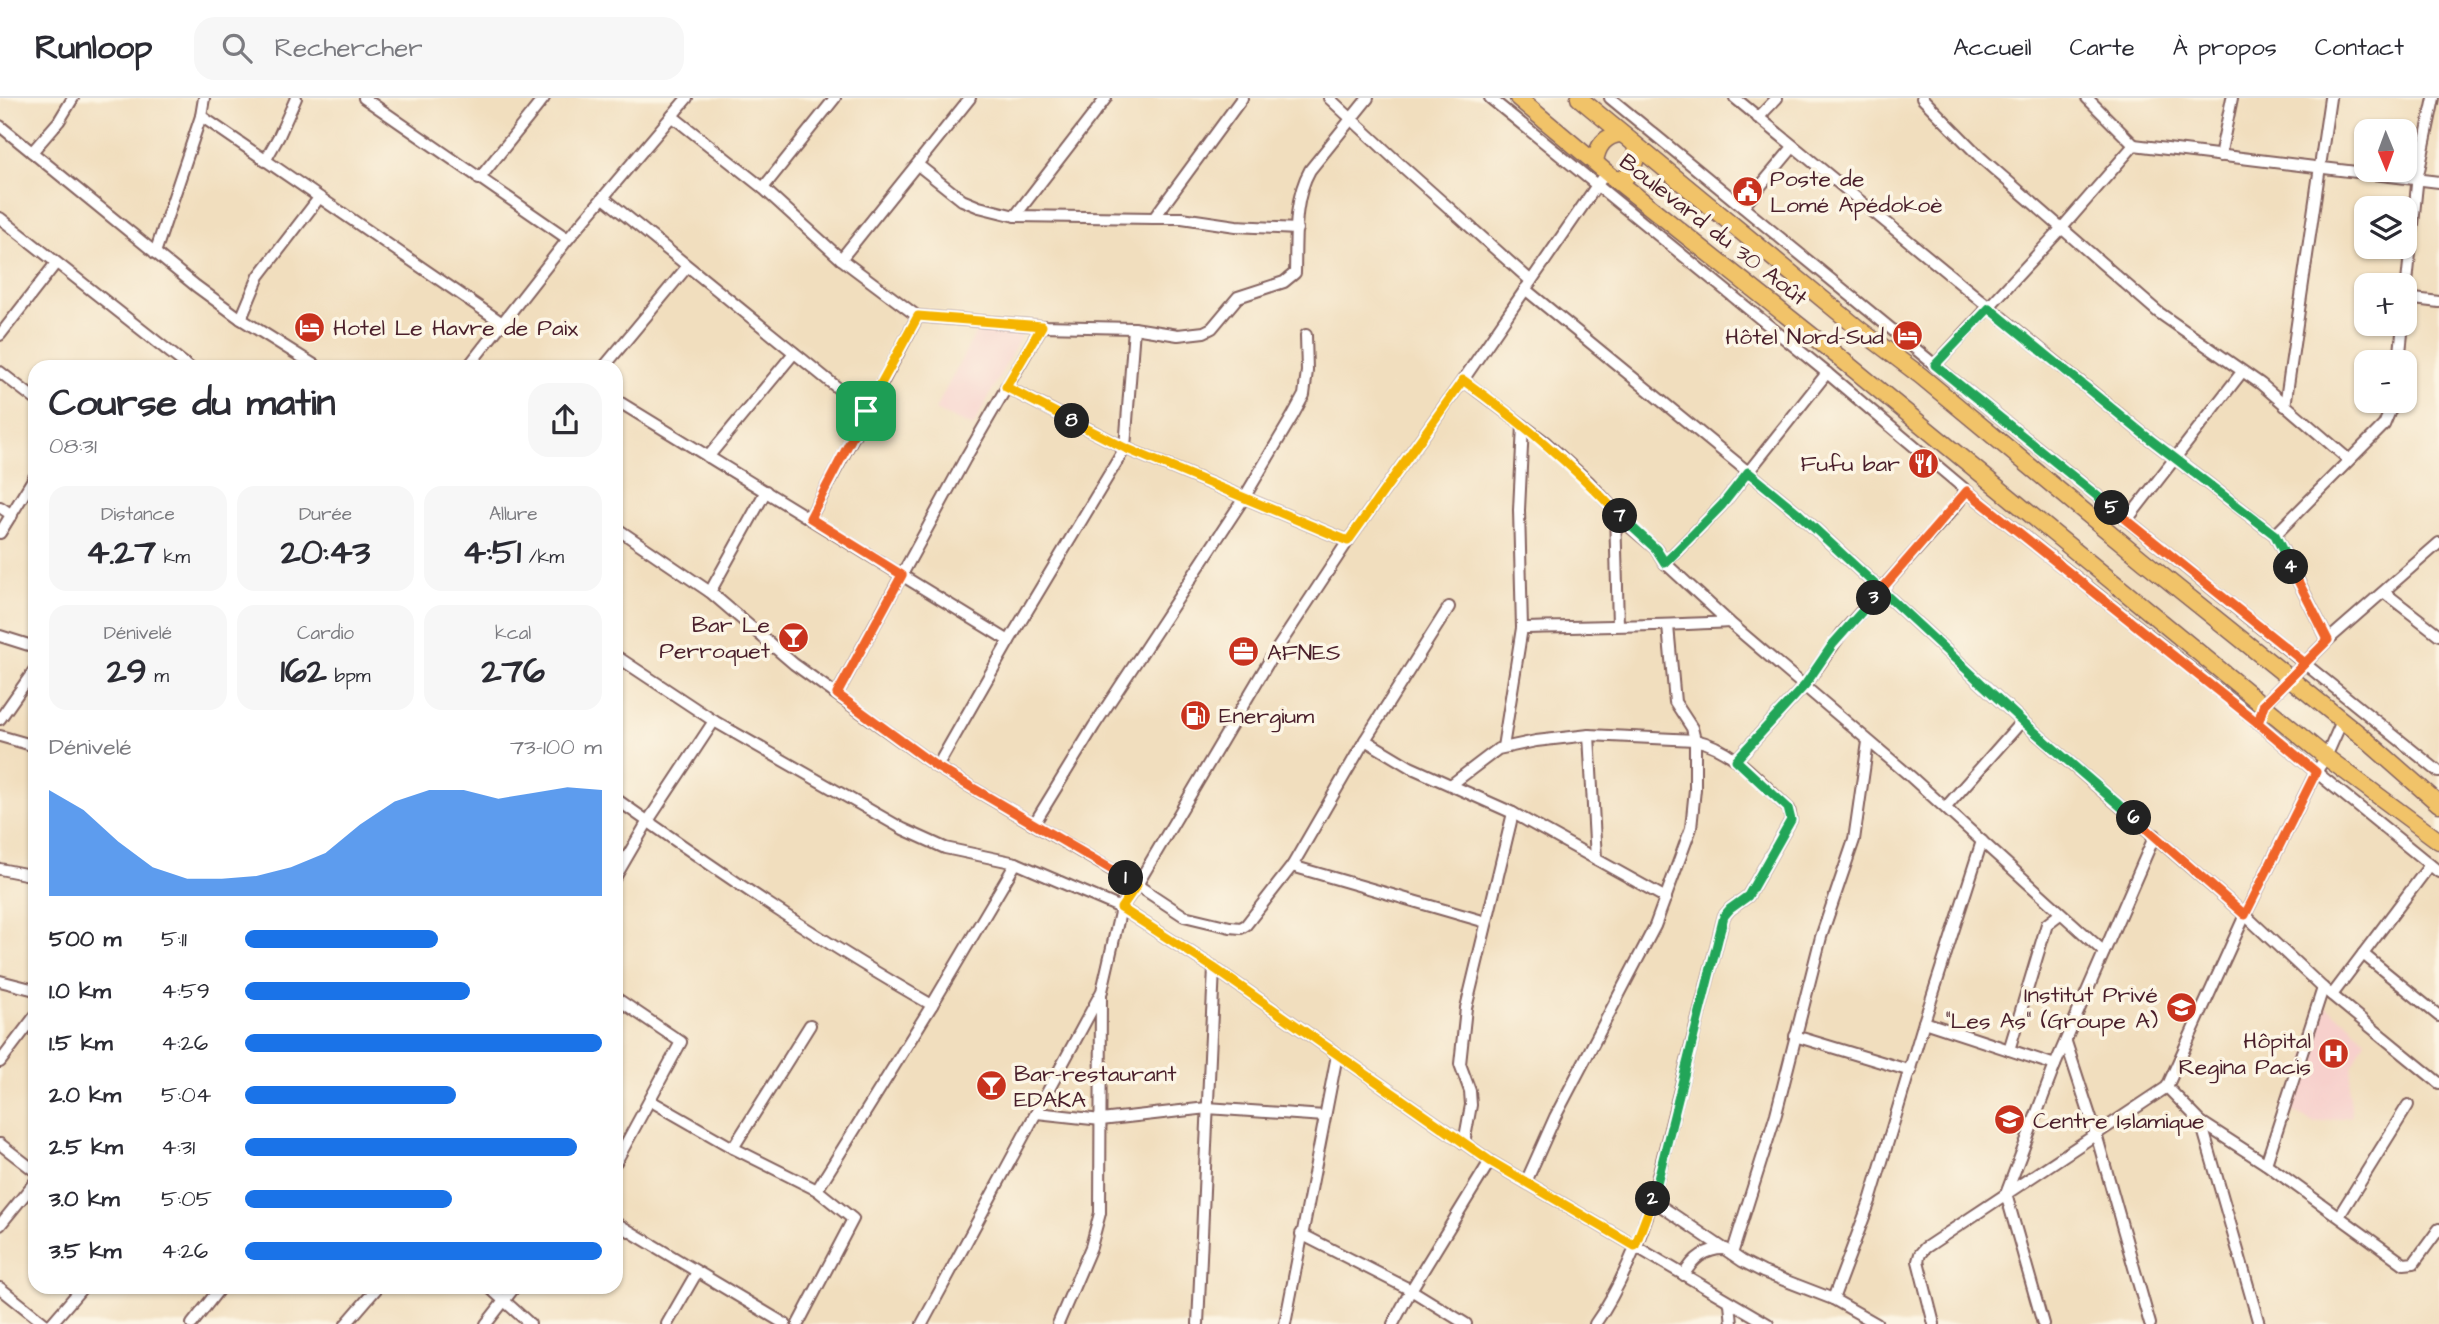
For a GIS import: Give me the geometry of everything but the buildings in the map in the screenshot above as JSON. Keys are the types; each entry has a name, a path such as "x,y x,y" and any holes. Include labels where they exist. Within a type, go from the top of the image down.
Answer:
{"highway":[{"name":"Boulevard du 30 Août","path":"1518,98 1604,175 1840,358 2326,757 2439,841"},
{"name":"Boulevard du 30 Août","path":"1579,98 2342,721 2439,804"},
{"path":"1621,134 1610,136 1596,154 1604,175 1623,179 1634,165 1637,156 1635,145"}],"street":[{"path":"32,152 59,121 73,98"},
{"path":"155,253 201,116 204,98"},
{"path":"265,161 296,98"},
{"path":"364,98 568,239"},
{"path":"478,179 544,98"},
{"path":"473,360 568,239 687,98"},
{"path":"763,188 835,98"},
{"path":"841,259 970,98"},
{"path":"1014,216 1106,98"},
{"path":"1154,218 1242,98"},
{"path":"1329,98 1528,285 1798,513 2022,721 2155,835 2328,992 2439,1083"},
{"path":"672,116 763,188 841,259 911,313 918,316 1042,326 1134,328 1178,335 1204,332 1212,328 1238,297 1284,282 1295,273 1300,192 1304,180 1368,98"},
{"path":"1490,98 1604,175 1827,373 1967,491 2435,868 2328,992 2266,1164"},
{"path":"1610,98 1935,365 2439,772"},
{"path":"1735,98 1989,308 2275,535 2328,640"},
{"path":"1758,118 1777,98"},
{"path":"1922,98 1980,157 2171,323 2242,372 2348,459"},
{"path":"2087,98 2134,145 2439,182"},
{"path":"2220,156 2232,98"},
{"path":"2285,406 2330,98"},
{"path":"2409,273 2418,180 2434,98"},
{"path":"201,116 501,321"},
{"path":"0,126 155,253 241,319 306,360"},
{"path":"1935,365 2061,229 2134,145"},
{"path":"1743,207 1793,147"},
{"path":"918,165 962,200 1014,216 1182,218 1236,226 1297,229"},
{"path":"1074,1324 1059,1323 1091,1247 1100,1213 1101,991 1121,908 1271,658 1348,541 1604,175"},
{"path":"241,319 259,276 319,198"},
{"path":"604,198 866,411"},
{"path":"0,218 180,360"},
{"path":"0,335 55,263"},
{"path":"610,360 687,267"},
{"path":"2417,299 2439,302"},
{"path":"810,518 918,316"},
{"path":"837,694 1042,326"},
{"path":"937,767 1125,448 1134,328"},
{"path":"1034,824 1094,726 1244,498 1304,395 1307,371 1306,335"},
{"path":"708,457 794,354"},
{"path":"0,372 28,394"},
{"path":"2127,520 2242,372"},
{"path":"1665,563 1722,505 1827,373"},
{"path":"1463,380 1523,425 1584,477 1615,511 1656,549 1665,563 1729,622 1946,807 2060,914 2104,951"},
{"path":"1006,387 1125,448 1348,541"},
{"path":"623,404 1009,641"},
{"path":"2275,535 2384,425 2389,413"},
{"path":"1503,747 1522,628 1519,510 1523,425"},
{"path":"0,533 28,488"},
{"path":"710,592 766,491"},
{"path":"1736,760 1805,685 1842,633 1967,491"},
{"path":"0,507 12,515"},
{"path":"1615,511 1618,625"},
{"path":"623,533 710,592 794,664 937,767 1137,885 1184,916 1241,928 1292,866 1365,740 1449,607"},
{"path":"2258,723 2264,704 2288,679 2328,640 2385,593 2439,543"},
{"path":"2385,593 2439,635"},
{"path":"1522,628 1668,626 1729,622"},
{"path":"1526,1182 1555,1117 1655,926 1691,828 1695,740 1692,728 1675,702 1668,626"},
{"path":"0,636 28,645"},
{"path":"623,661 714,721 903,829 945,848 1016,863 1121,908 1214,968 1490,1161 1768,1324"},
{"path":"0,719 28,679"},
{"path":"623,864 714,721"},
{"path":"1946,807 2022,721"},
{"path":"1934,1324 1918,1261 1925,1248 2167,1087 2245,915 2342,721"},
{"path":"1452,784 1490,753 1503,747 1536,741 1589,735 1695,740 1718,747 1736,760 1788,808 1791,820 1748,896 1724,916 1652,1200 1609,1304 1595,1324"},
{"path":"1589,735 1596,859"},
{"path":"0,736 28,744"},
{"path":"1365,740 1410,767 1513,813 1666,898"},
{"path":"1729,1252 1769,1139 1826,920 1854,840 1868,742"},
{"path":"623,804 730,878 932,1005"},
{"path":"1464,1143 1471,1096 1460,1058 1466,1008 1513,813"},
{"path":"2043,1324 2006,1194 2055,1065 2155,835"},
{"path":"1833,1299 1870,1201 1982,841"},
{"path":"817,1190 1016,863"},
{"path":"1292,866 1486,922"},
{"path":"0,869 28,872"},
{"path":"2009,1050 2047,924 2060,914"},
{"path":"2363,954 2439,1016"},
{"path":"1198,1324 1214,968"},
{"path":"0,981 28,988"},
{"path":"922,1324 1101,991"},
{"path":"623,1003 681,1042 623,1149"},
{"path":"1924,1022 2055,1065"},
{"path":"0,1062 28,1025"},
{"path":"733,1148 810,1025"},
{"path":"1795,1036 1911,1071"},
{"path":"2066,1042 2096,1134 2150,1324"},
{"path":"1285,1324 1337,1055"},
{"path":"2167,1087 2201,1122 2266,1164 2404,1264 2414,1263 2439,1229"},
{"path":"650,1101 733,1148 817,1190 853,1219 798,1324"},
{"path":"2339,1216 2408,1105"},
{"path":"1037,1113 1101,1120 1207,1108 1325,1116"},
{"path":"2201,1122 2259,1324"},
{"path":"0,1144 28,1166"},
{"path":"1392,1324 1490,1161"},
{"path":"0,1226 28,1191"},
{"path":"1652,1200 1697,1232 1763,1272 1833,1299 1877,1324"},
{"path":"623,1227 785,1324"},
{"path":"1301,1234 1411,1290 1466,1324"},
{"path":"1684,1275 1691,1263 1706,1251 1714,1248 1729,1252"},
{"path":"667,1324 697,1272"},
{"path":"0,1289 45,1324"},
{"path":"51,1324 77,1294"},
{"path":"208,1324 195,1320 215,1294"},
{"path":"345,1324 372,1294"},
{"path":"496,1294 530,1324"},
{"path":"486,1324 509,1294"},
{"path":"1730,1303 1732,1324"}],"shaded area":[{"path":"976,332 1022,334 973,427 935,410"},
{"name":"Hôpital Regina Pacis","path":"2322,1004 2350,1024 2365,1040 2352,1066 2349,1091 2352,1116 2314,1123 2291,1111"}],"place":[{"name":"Poste de Lomé Apédokoè","path":"1747,191"},
{"name":"Hotel Le Havre de Paix","path":"310,327"},
{"name":"Hôtel Nord-Sud","path":"1907,336"},
{"name":"Fufu bar","path":"1923,463"},
{"name":"Bar Le Perroquet","path":"793,637"},
{"name":"AFNES","path":"1244,652"},
{"name":"Energium","path":"1196,715"},
{"name":"Institut Privé \"Les As\" (Groupe A)","path":"2181,1007"},
{"name":"Hôpital Regina Pacis","path":"2334,1053"},
{"name":"Bar-restaurant EDAKA","path":"991,1086"},
{"name":"Centre Islamique","path":"2010,1120"}],"route":[{"path":"866,411 810,518 902,575 837,694 937,767 1137,885 1121,908 1214,968 1490,1161 1635,1246 1652,1200 1724,916 1748,896 1791,820 1788,808 1736,760 1805,685 1842,633 1880,590 1934,528 1953,509 1967,491 2258,723 2264,704 2288,679 2305,663 2328,640 2275,535 2142,433 1989,308 1935,365 2305,663 2264,704 2258,723 2316,772 2245,915 2022,721 1880,590 1798,513 1748,472 1697,533 1665,563 1656,549 1544,441 1463,380 1348,541 1125,448 1006,387 1042,326 918,316 866,411"}]}
